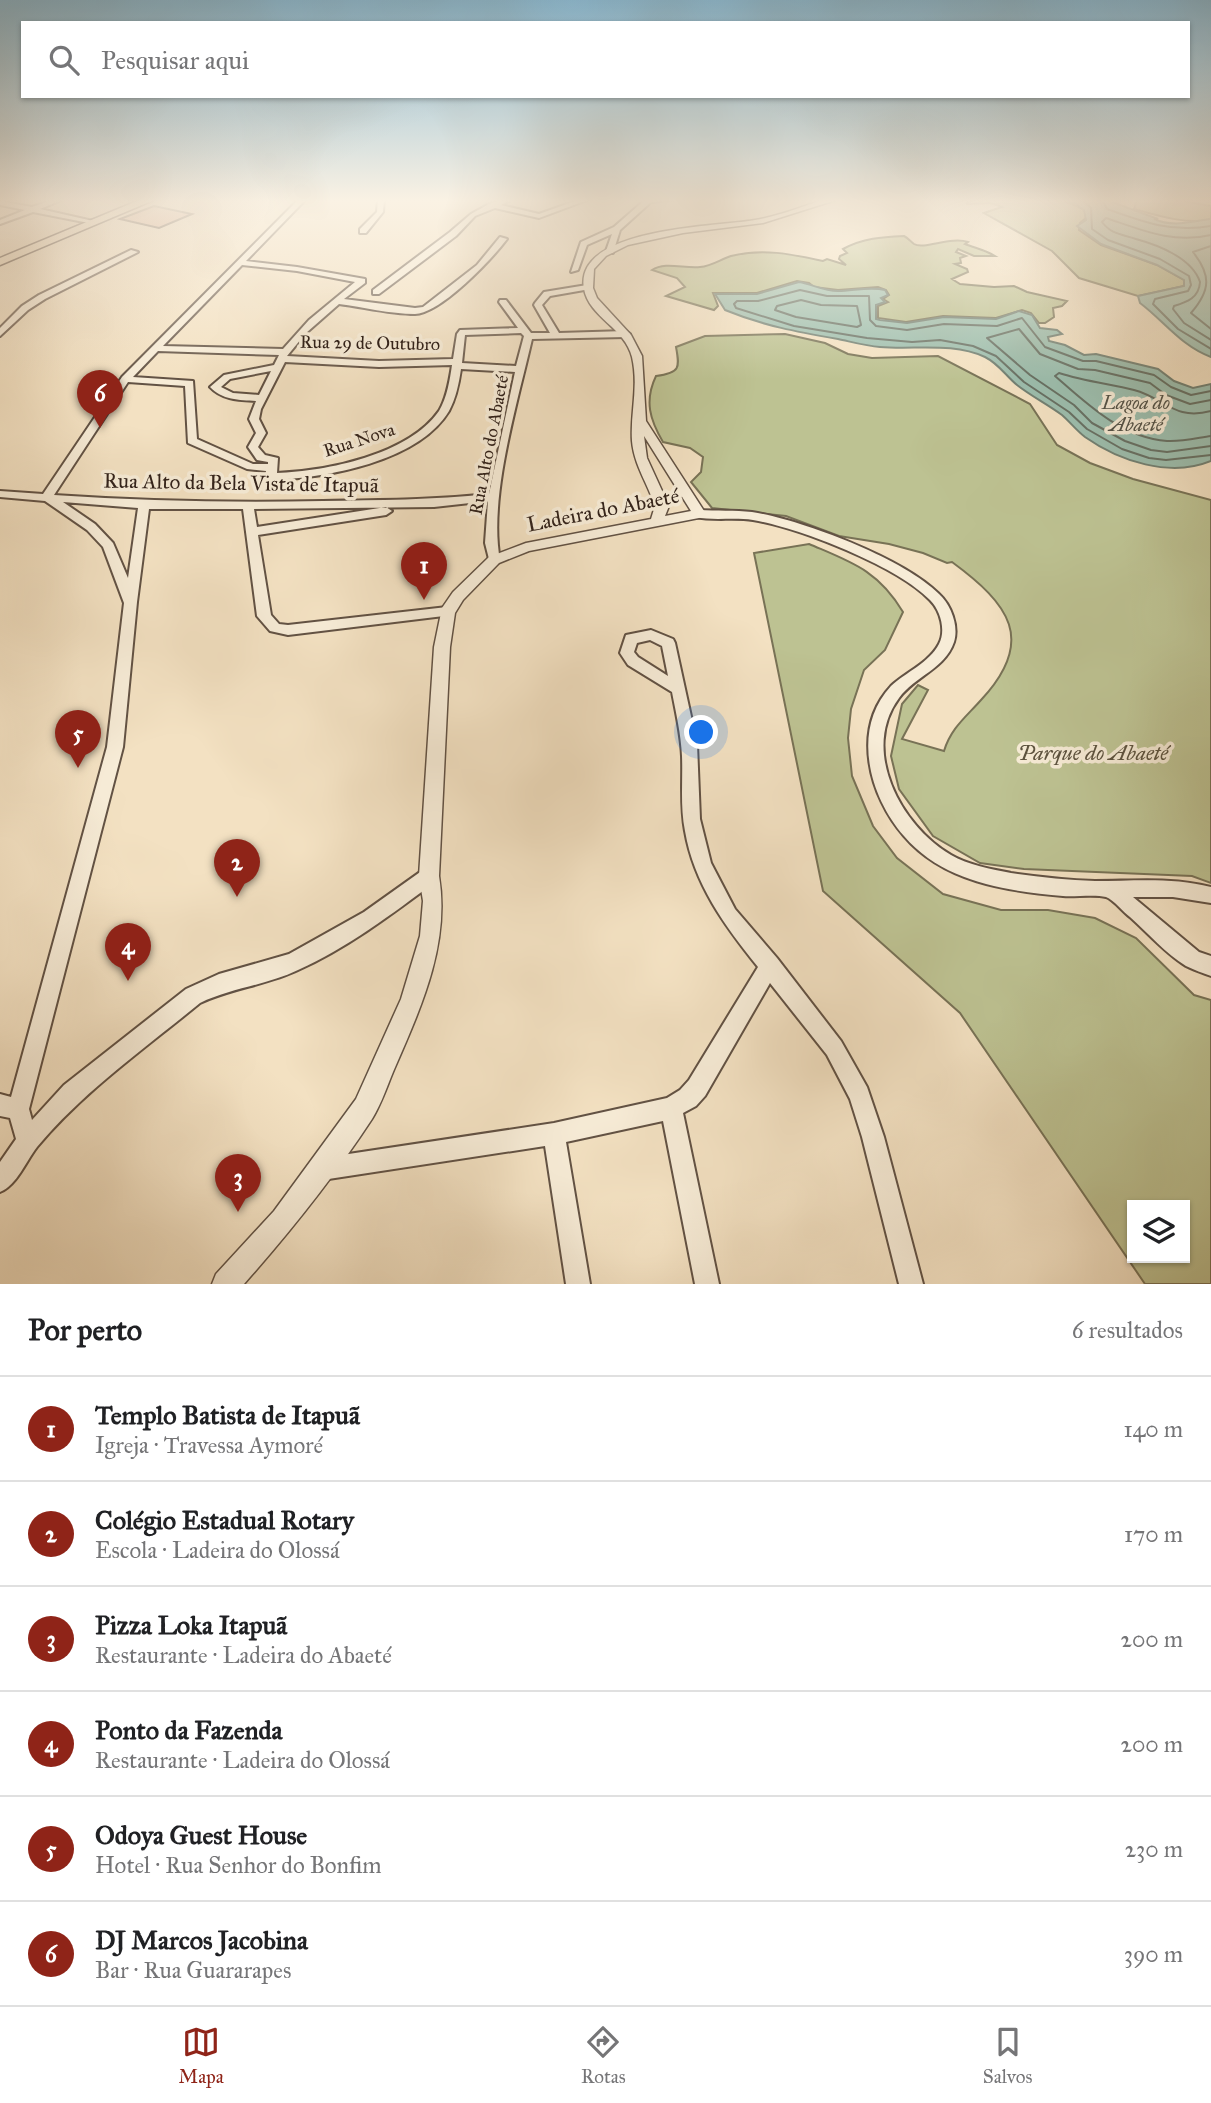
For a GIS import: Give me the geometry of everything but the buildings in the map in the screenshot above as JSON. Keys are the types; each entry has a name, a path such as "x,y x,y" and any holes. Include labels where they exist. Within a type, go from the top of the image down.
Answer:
{"street":[{"path":"0,333 25,308 42,297 120,259"},
{"path":"131,603 109,546 91,527 47,497 125,379 244,259"},
{"path":"376,292 420,259"},
{"path":"336,301 423,311 487,259"},
{"path":"574,270 578,259"},
{"path":"602,259 591,269 587,287 605,314 626,334 637,356 640,422 637,439 639,453 660,499 659,518"},
{"path":"240,263 360,279 282,359 227,377 215,387 232,396 263,398"},
{"path":"556,336 538,305 547,294 587,287"},
{"path":"503,302 526,333"},
{"name":"Rua Nova","path":"125,379 190,383 192,441 251,467 280,476 337,467 386,453 412,440 443,414 449,401 463,332 556,336 626,334"},
{"name":"Rua Alto do Abaeté","path":"494,560 489,541 494,497 526,333"},
{"path":"155,348 282,359"},
{"name":"Rua 29 de Outubro","path":"271,472 274,460 261,458 253,447 261,433 254,424 253,415 282,359 379,364 456,364"},
{"path":"456,364 521,369"},
{"path":"640,422 660,449 699,514"},
{"path":"639,453 660,449"},
{"name":"Rua Alto da Bela Vista de Itapuã","path":"0,494 144,505 434,503"},
{"name":"Rua Alto da Bela Vista de Itapuã","path":"252,532 434,503 494,497"},
{"path":"28,1141 9,1107 115,747 144,505"},
{"path":"226,1284 283,1220 365,1108 412,1001 431,936 433,901 429,876 439,677 447,612 288,630 275,628 268,624 264,616 248,506"},
{"name":"Ladeira do Abaeté","path":"447,612 464,589 494,560 526,547 554,540 659,518 699,514 751,516 795,527 897,569 916,580 936,597 945,614 949,633 943,647 924,670 895,692 883,713 878,731 879,771 897,816 918,842 945,861 979,875 1016,882 1110,890 1188,888 1211,895"},
{"path":"679,689 689,745 692,828 699,858 713,891 728,915 834,1048 859,1095 911,1284"},
{"path":"0,1181 28,1141 72,1093 193,996 219,984 271,971 303,958 371,918 429,876"},
{"path":"1110,890 1193,959 1211,966"},
{"path":"319,1170 554,1134 671,1108 688,1098 697,1088 770,965"},
{"path":"671,1108 707,1284"},
{"path":"554,1134 578,1284"}],"green space":[{"path":"724,259 827,259 846,265 839,259 960,259 961,263 955,264 968,272 952,279 960,284 1014,286 1027,292 1067,301 1062,306 1053,308 1054,317 1045,323 1039,323 1031,313 1022,310 996,318 943,316 906,322 878,318 878,306 888,302 883,299 889,295 886,290 878,287 838,290 814,287 809,283 797,281 757,293 713,293 718,306 714,310 666,296 685,287 677,278 652,270 663,266 704,266"},
{"path":"1060,259 1140,259 1184,280 1184,286 1138,296 1079,278"},
{"name":"Parque do Abaeté","path":"785,334 825,343 848,354 872,358 938,356 1030,404 1057,445 1090,463 1133,479 1211,500 1211,883 1192,876 1024,869 980,863 933,836 899,789 891,756 902,704 918,685 928,690 902,739 944,751 955,729 998,679 1008,659 1011,641 1009,624 1001,608 952,562 947,563 889,544 839,536 786,516 712,508 691,482 701,472 703,457 690,448 663,442 652,418 652,385 656,376 670,373 677,368 676,347 705,336"},
{"path":"809,544 862,569 884,586 903,612 885,650 864,670 851,709 848,738 852,776 873,826 897,858 943,894 1001,910 1048,910 1095,918 1136,938 1194,995 1211,1000 1211,1284 1145,1284 1131,1263 1190,1263 1190,1200 1127,1200 1127,1258 960,1013 823,891 754,553"}],"water":[{"path":"1141,259 1211,259 1211,357 1182,340 1140,303 1138,296 1184,286 1184,280"},
{"name":"Lagoa do Abaeté","path":"799,282 833,291 873,288 885,290 888,295 881,298 885,302 876,305 876,319 880,320 907,323 944,317 996,319 1019,311 1032,315 1040,328 1057,330 1062,334 1048,337 1049,341 1065,345 1084,355 1096,354 1158,369 1174,381 1193,388 1211,384 1211,461 1179,468 1162,467 1129,460 1113,453 1085,437 1062,415 1017,385 990,360 972,352 947,348 875,346 781,328 725,310 715,294 757,294"}],"place":[{"name":"DJ Marcos Jacobina","path":"100,428"},
{"name":"Templo Batista de Itapuã","path":"424,600"},
{"name":"Odoya Guest House","path":"78,768"},
{"name":"Colégio Estadual Rotary","path":"237,897"},
{"name":"Ponto da Fazenda","path":"128,981"},
{"name":"Pizza Loka Itapuã","path":"238,1212"}]}
